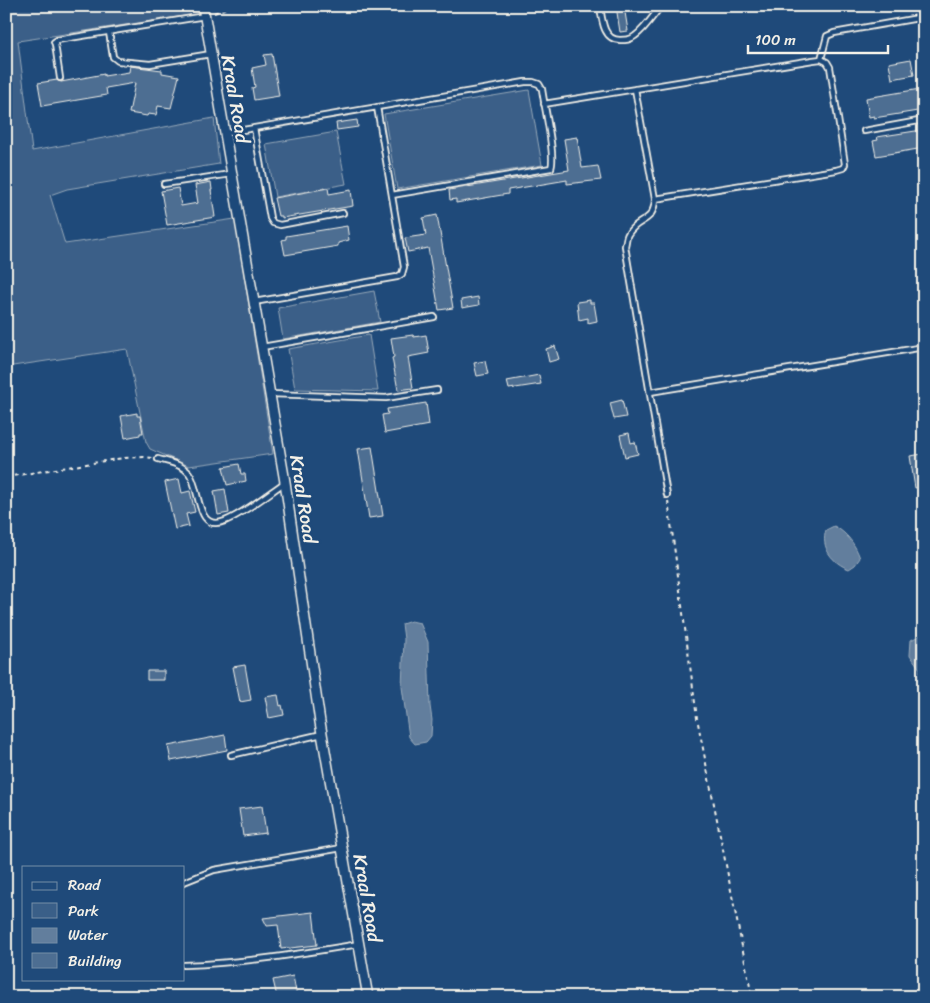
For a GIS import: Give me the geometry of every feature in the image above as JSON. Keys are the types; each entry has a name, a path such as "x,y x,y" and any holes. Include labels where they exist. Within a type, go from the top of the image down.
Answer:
{"street":[{"name":"Kraal Road","path":"203,6 285,482 322,734 368,997"}],"lane":[{"path":"600,6 603,24 610,37 616,40 628,40 636,36 661,6"},
{"path":"60,78 54,42 205,16"},
{"path":"821,59 828,36 834,32 924,17"},
{"path":"109,32 114,58 118,61 150,64 211,54"},
{"path":"544,104 821,59 827,62 830,67 845,159 843,168 654,199"},
{"path":"225,133 533,82 539,84 542,89 552,159 550,168 392,195"},
{"path":"635,89 654,199 654,209 650,217 637,225 628,234 625,246 667,495"},
{"path":"254,302 397,278 402,274 404,267 378,107"},
{"path":"864,131 924,120"},
{"path":"254,128 272,223 280,225 343,213"},
{"path":"164,184 232,174"},
{"path":"262,347 434,317"},
{"path":"650,392 924,347"},
{"path":"270,394 386,398 437,390"},
{"path":"158,459 178,465 190,475 204,517 210,522 224,521 285,482"},
{"path":"231,755 322,734"},
{"path":"185,882 214,870 342,848"},
{"path":"185,965 268,960 359,944"}],"path":[{"path":"205,16 232,6"},
{"path":"6,478 123,458 144,457 158,459"},
{"path":"667,495 698,718 752,997"}],"green space":[{"path":"6,6 197,6 198,14 18,41 32,151 214,118 219,164 67,189 50,195 65,244 235,219 273,454 189,466 150,449 146,442 127,349 6,367"},
{"path":"529,90 542,165 397,189 384,114"},
{"path":"336,132 346,184 275,197 266,144"},
{"path":"374,291 380,322 283,339 278,308"},
{"path":"369,335 378,391 295,389 288,349"}],"water":[{"path":"834,526 850,539 860,558 849,569 833,559 826,549 826,530"},
{"path":"411,621 420,623 428,642 432,720 431,736 426,742 415,744 409,737 402,687 404,639 402,624"},
{"path":"921,635 924,637 924,687 919,678 920,669 910,655 911,640"}],"building":[{"path":"616,6 624,6 628,31 620,32"},
{"path":"272,54 279,96 254,100 252,88 255,87 252,68 266,65 264,55"},
{"path":"911,59 914,75 892,79 889,63"},
{"path":"130,66 162,70 162,73 179,76 171,108 158,106 156,115 148,114 147,116 129,113 135,83 106,88 107,95 42,106 38,83 57,80 61,82 104,74 104,76 129,72"},
{"path":"920,89 921,96 924,96 924,110 874,118 874,116 869,117 866,98"},
{"path":"357,120 358,127 337,130 336,123"},
{"path":"922,130 924,132 924,148 876,156 873,141 878,140 877,137"},
{"path":"577,137 582,168 598,166 601,180 567,184 567,180 508,190 508,194 456,203 456,199 450,200 449,190 569,170 564,139"},
{"path":"211,182 215,217 167,225 161,191 178,188 181,206 198,203 195,185"},
{"path":"328,188 329,194 351,190 353,206 282,218 282,216 278,216 274,198"},
{"path":"437,215 453,308 439,310 428,248 408,252 405,238 426,235 423,218"},
{"path":"347,226 349,240 338,243 338,246 285,255 282,240 286,239 286,236"},
{"path":"478,297 479,305 462,308 461,300"},
{"path":"590,300 590,303 594,303 597,321 588,323 588,318 579,320 577,302"},
{"path":"413,335 414,337 426,335 429,353 408,357 413,388 398,390 392,358 394,357 391,338"},
{"path":"555,346 559,359 549,362 546,349"},
{"path":"485,361 488,374 477,376 474,363"},
{"path":"539,375 541,384 509,389 507,381"},
{"path":"622,400 626,417 614,419 610,403"},
{"path":"426,403 429,425 385,433 382,415 388,414 387,409"},
{"path":"137,413 137,416 140,416 143,433 125,438 121,416"},
{"path":"629,433 631,443 635,442 638,454 625,457 620,435"},
{"path":"372,447 383,516 369,518 358,449"},
{"path":"923,454 924,486 915,488 910,456"},
{"path":"239,464 241,474 245,474 246,481 227,485 223,467"},
{"path":"179,479 182,493 190,491 195,512 186,514 189,526 175,529 165,482"},
{"path":"225,489 229,513 218,515 214,491"},
{"path":"245,665 251,700 240,702 233,667"},
{"path":"147,671 164,671 164,680 147,680"},
{"path":"278,695 284,715 269,718 265,697"},
{"path":"225,735 227,750 171,761 168,746"},
{"path":"262,806 266,833 243,836 239,809"},
{"path":"313,912 317,945 281,949 278,925 267,926 263,918"},
{"path":"293,976 297,997 277,997 273,980"}]}
